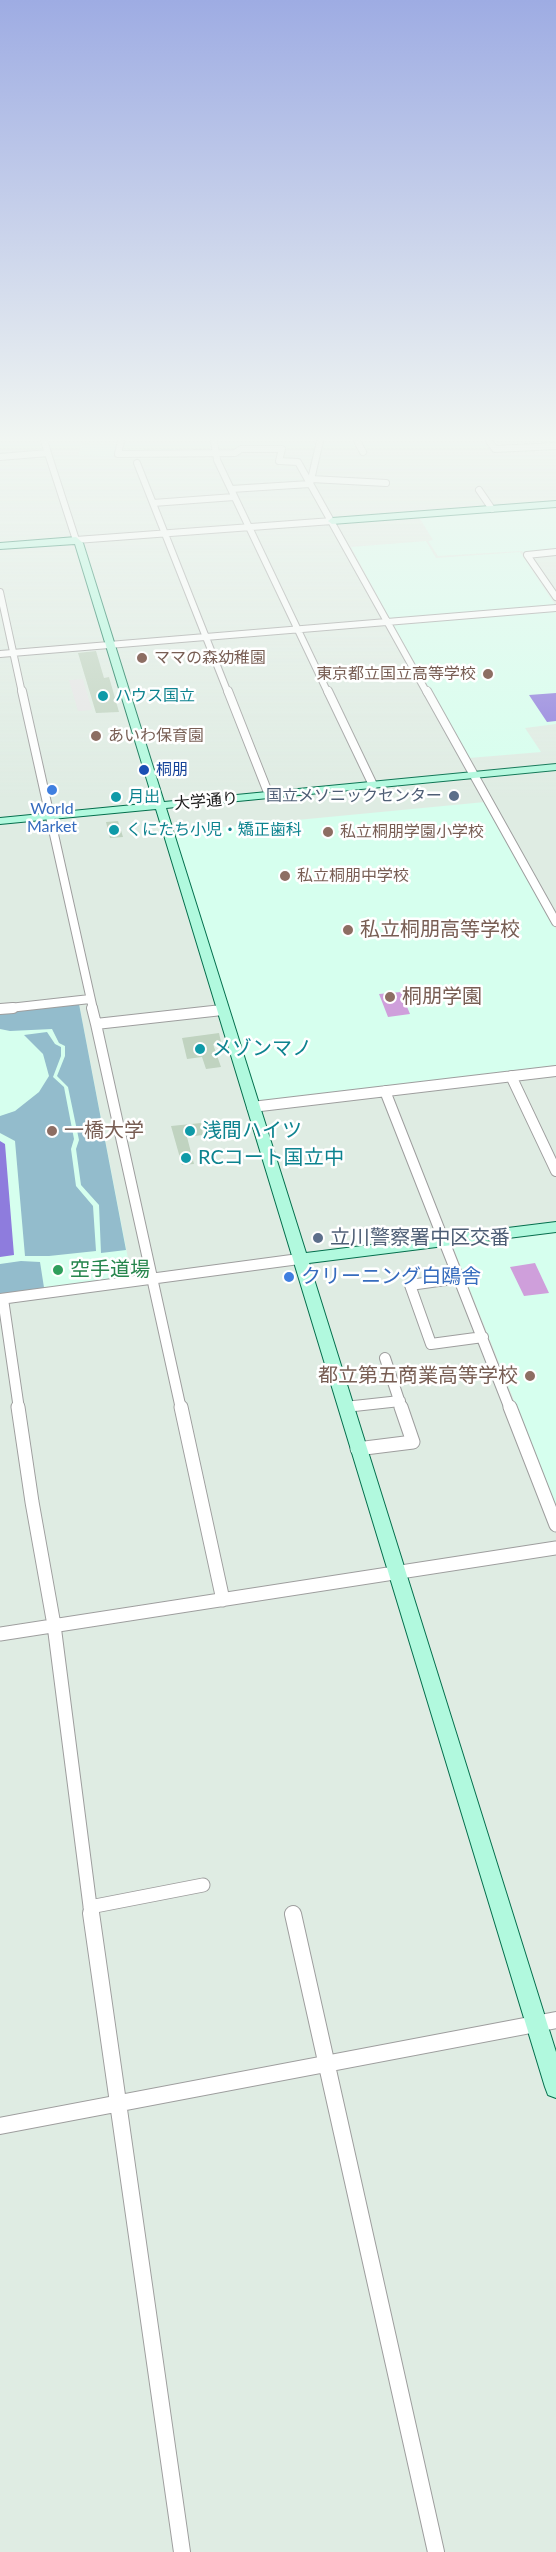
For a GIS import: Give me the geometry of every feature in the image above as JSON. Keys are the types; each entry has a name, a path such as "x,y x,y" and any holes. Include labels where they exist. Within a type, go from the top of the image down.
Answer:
{"street":[{"path":"84,560 556,2087"},
{"path":"176,560 268,793"},
{"path":"264,560 372,782"},
{"path":"354,560 556,922"},
{"path":"531,560 556,597"},
{"path":"0,592 223,1600"},
{"path":"0,654 556,608"},
{"name":"大学通り","path":"0,821 50,814 556,765"},
{"name":"大学通り","path":"0,816 50,814"},
{"path":"0,1009 90,999"},
{"path":"96,1024 222,1010"},
{"path":"252,1107 556,1071"},
{"path":"511,1076 556,1171"},
{"path":"385,1091 556,1525"},
{"path":"182,2552 90,1907 54,1625 32,1502 1,1299 556,1227"},
{"path":"460,1278 410,1286 431,1344 483,1337"},
{"path":"357,1449 413,1442 385,1358"},
{"path":"345,1407 400,1401"},
{"path":"0,1634 556,1548"},
{"path":"90,1907 203,1885"},
{"path":"293,1914 436,2552"},
{"path":"0,2126 556,2020"}],"shaded area":[{"path":"358,560 525,560 556,606 390,619"},
{"name":"東京都立国立高等学校","path":"556,609 556,724 525,728 541,752 469,758 392,623"},
{"path":"83,679 92,710 78,711 69,680"},
{"path":"556,693 556,721 547,722 529,695"},
{"name":"桐朋学園","path":"485,802 556,929 556,1065 258,1104 172,832"},
{"path":"401,992 410,1014 388,1017 379,994"},
{"name":"一橋大学","path":"79,1004 131,1274 45,1294 0,1299 0,1012"},
{"path":"79,1004 126,1250 101,1253 99,1205 81,1185 76,1149 79,1140 68,1087 57,1076 65,1056 65,1046 59,1043 52,1029 10,1031 0,1029 0,1012"},
{"path":"47,1032 55,1044 61,1047 61,1056 53,1077 64,1087 74,1139 71,1149 76,1186 93,1206 96,1251 25,1256 15,1141 0,1133 0,1116 15,1111 39,1092 49,1076 43,1054 24,1035"},
{"path":"0,1141 5,1144 14,1255 0,1257"},
{"name":"都立第五商業高等学校","path":"556,1233 556,1506 453,1247"},
{"path":"21,1261 40,1262 45,1294 0,1299 0,1264"},
{"path":"535,1263 549,1293 524,1296 510,1267"}],"building":[{"name":"ハウス国立","path":"96,651 104,678 109,677 119,712 96,713 78,653"},
{"name":"くにたち小児・矯正歯科","path":"118,821 123,837 110,838 106,822"},
{"name":"メゾンマノ","path":"219,1033 221,1042 213,1044 221,1067 206,1069 202,1057 187,1059 182,1038"},
{"path":"201,1123 203,1135 187,1137 194,1164 182,1165 171,1126"}],"place":[{"name":"ママの森幼稚園","path":"142,658"},
{"name":"東京都立国立高等学校","path":"488,674"},
{"name":"ハウス国立","path":"103,696"},
{"name":"あいわ保育園","path":"96,736"},
{"name":"桐朋","path":"144,770"},
{"name":"World Market","path":"52,790"},
{"name":"国立メソニックセンター","path":"454,796"},
{"name":"月出","path":"116,797"},
{"name":"くにたち小児・矯正歯科","path":"114,830"},
{"name":"私立桐朋学園小学校","path":"328,832"},
{"name":"私立桐朋中学校","path":"285,876"},
{"name":"私立桐朋高等学校","path":"348,930"},
{"name":"桐朋学園","path":"390,997"},
{"name":"メゾンマノ","path":"200,1049"},
{"name":"一橋大学","path":"52,1131"},
{"name":"浅間ハイツ","path":"190,1131"},
{"name":"RCコート国立中","path":"186,1158"},
{"name":"立川警察署中区交番","path":"318,1238"},
{"name":"空手道場","path":"58,1270"},
{"name":"クリーニング白鴎舎","path":"289,1277"},
{"name":"都立第五商業高等学校","path":"530,1376"}]}
